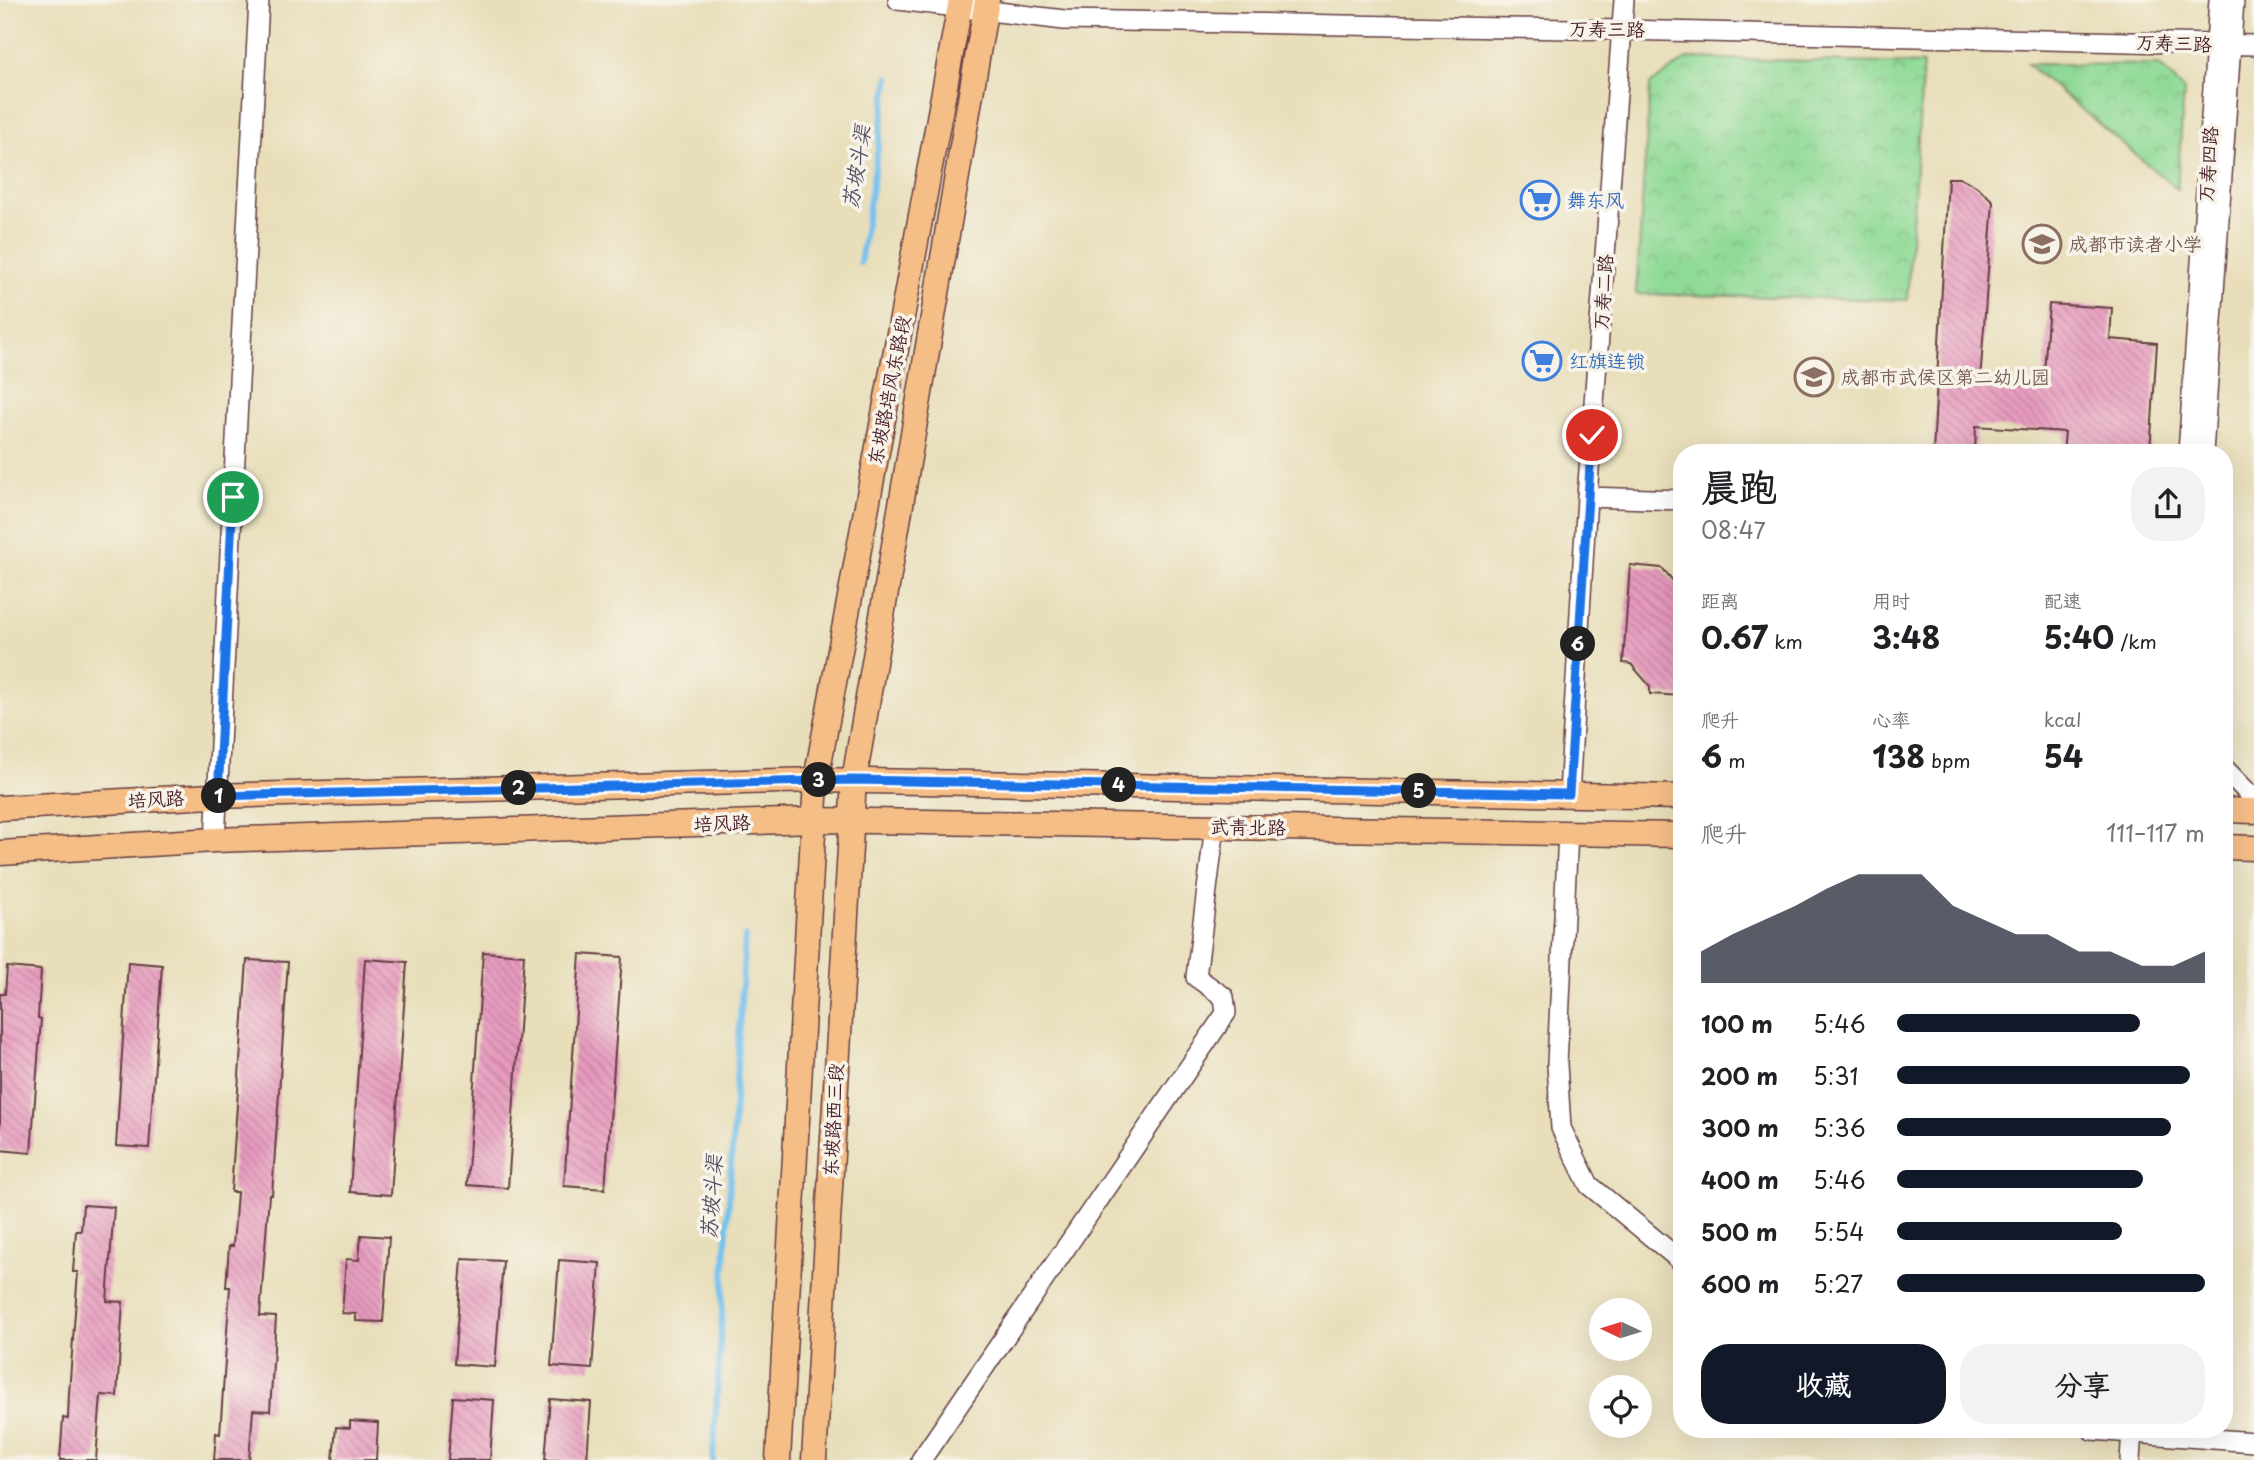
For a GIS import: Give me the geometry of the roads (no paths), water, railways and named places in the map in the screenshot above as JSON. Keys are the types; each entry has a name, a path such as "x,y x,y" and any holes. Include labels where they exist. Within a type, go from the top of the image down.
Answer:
{"main road":[{"name":"东坡路培风东路段","path":"854,780 973,5"},
{"name":"东坡路培风东路段","path":"816,780 973,5"},
{"name":"培风路","path":"0,808 218,796 816,780"},
{"name":"武青北路","path":"816,780 1673,797"},
{"name":"东坡路西三段","path":"778,1460 816,780"},
{"name":"东坡路西三段","path":"814,1460 854,780"},
{"path":"2233,810 2254,811"},
{"name":"培风路","path":"0,853 215,840 814,820"},
{"name":"武青北路","path":"814,820 1673,835"},
{"path":"2233,847 2254,848"}],"street":[{"path":"215,840 259,0"},
{"name":"万寿三路","path":"898,0 973,5 1064,20 2254,45"},
{"name":"万寿二路","path":"1569,794 1587,497 1624,0"},
{"name":"万寿四路","path":"2203,444 2224,44 2219,0"},
{"name":"万寿四路","path":"2189,444 2224,44 2234,0"},
{"path":"1587,497 1673,500"},
{"path":"2233,777 2254,799"},
{"path":"920,1460 1226,1013 1224,997 1196,978 1215,826"},
{"path":"1568,832 1557,1065 1561,1128 1589,1185 1673,1255"},
{"path":"2130,1460 2132,1438"},
{"path":"2210,1438 2254,1442"}],"waterway":[{"name":"苏坡斗渠","path":"860,263 889,77"},
{"name":"苏坡斗渠","path":"713,1460 745,936"}],"place":[{"name":"舞东风","path":"1540,200"},
{"name":"成都市读者小学","path":"2042,244"},
{"name":"红旗连锁","path":"1542,361"},
{"name":"成都市武侯区第二幼儿园","path":"1814,377"}]}
